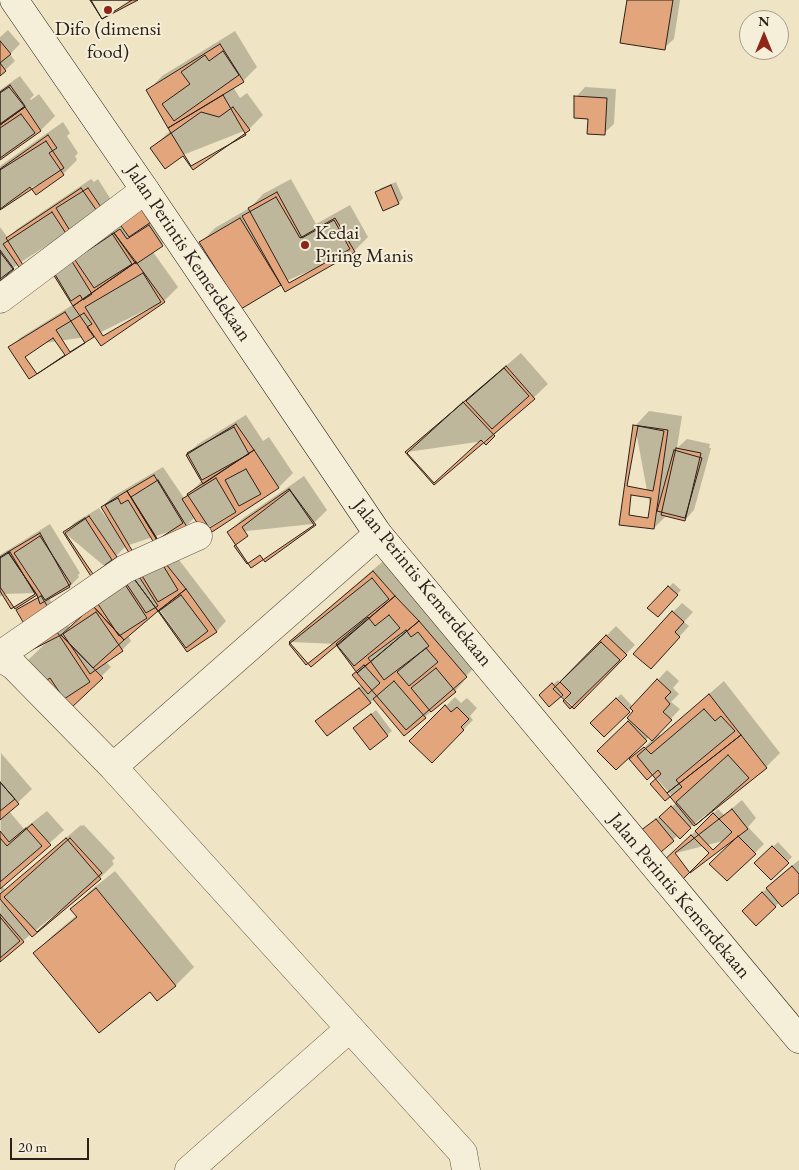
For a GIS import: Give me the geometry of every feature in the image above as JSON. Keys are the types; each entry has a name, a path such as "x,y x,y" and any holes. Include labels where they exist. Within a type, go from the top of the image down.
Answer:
{"street":[{"name":"Jalan Perintis Kemerdekaan","path":"14,0 378,534 799,1039"},
{"path":"0,299 145,190"},
{"path":"113,767 378,534"},
{"path":"198,536 124,569 0,656 14,666 113,767 350,1028 463,1153 466,1170"},
{"path":"189,1170 350,1028"}],"building":[{"name":"Difo (dimensi food)","path":"90,0 132,0 102,19"},
{"name":"Difo (dimensi food)","path":"91,0 138,0 102,19"},
{"path":"627,0 673,0 665,50 620,43"},
{"path":"0,41 11,54 0,63"},
{"path":"220,44 244,82 168,128 146,90"},
{"path":"223,51 239,75 174,121 162,104 190,84 181,72 205,55 209,61"},
{"path":"0,63 6,71 0,76"},
{"path":"10,85 25,106 0,124 0,92"},
{"path":"9,87 25,107 0,125 0,93"},
{"path":"223,95 246,135 191,166 168,128"},
{"path":"574,96 607,98 605,135 587,134 588,119 574,118"},
{"path":"25,107 41,131 0,160 0,125"},
{"path":"233,107 250,130 193,170 183,156 165,169 150,148 201,112 219,117"},
{"path":"21,114 35,133 0,158 0,128"},
{"path":"48,135 57,148 49,153 64,175 36,195 30,187 0,209 0,169"},
{"path":"46,141 64,168 0,210 0,170"},
{"path":"391,185 399,204 383,211 375,192"},
{"path":"81,188 99,214 23,265 6,238"},
{"path":"88,188 105,213 72,234 56,208"},
{"name":"Kedai Piring Manis","path":"277,192 302,238 334,220 350,249 289,283 248,208"},
{"name":"Kedai Piring Manis","path":"276,197 300,238 335,218 355,252 285,292 242,216"},
{"path":"138,204 151,222 129,237 116,219"},
{"path":"52,212 69,238 21,270 3,244"},
{"path":"240,218 281,285 241,309 199,242"},
{"path":"149,225 163,246 136,264 114,233 120,229 127,239"},
{"path":"111,232 132,264 94,288 73,257"},
{"path":"114,233 136,262 73,306 53,274"},
{"path":"0,250 14,269 0,281"},
{"path":"0,252 13,269 0,279"},
{"path":"71,260 92,294 83,300 80,295 71,301 53,271"},
{"path":"136,262 165,302 101,346 73,306"},
{"path":"143,273 161,302 103,336 85,307"},
{"path":"65,312 85,343 29,379 8,347"},
{"path":"84,313 92,324 87,327 94,337 70,352 56,330"},
{"path":"53,338 65,355 37,374 25,357"},
{"path":"506,366 535,399 434,485 405,452"},
{"path":"504,368 529,396 492,429 466,401"},
{"path":"463,402 495,436 486,445 481,440 434,483 407,453"},
{"path":"236,424 254,450 203,484 186,455"},
{"path":"633,425 668,430 654,529 619,525"},
{"path":"638,426 664,431 653,491 627,486"},
{"path":"234,427 249,454 202,480 187,453"},
{"path":"676,448 701,453 685,521 661,515"},
{"path":"254,450 279,488 212,532 187,494"},
{"path":"674,450 702,458 685,518 657,511"},
{"path":"246,469 261,494 239,506 225,480"},
{"path":"154,475 183,523 157,540 127,491"},
{"path":"216,478 236,512 203,532 182,499"},
{"path":"158,480 187,527 160,543 131,497"},
{"path":"289,489 314,525 251,568 227,532"},
{"path":"290,490 316,525 265,562 260,555 247,564 234,546 248,536 242,527"},
{"path":"127,491 157,540 131,556 101,507"},
{"path":"631,495 651,498 648,518 629,515"},
{"path":"118,498 121,504 128,500 156,546 136,557 105,505"},
{"path":"89,516 117,557 93,574 65,533"},
{"path":"85,518 112,560 105,565 110,571 94,581 63,532"},
{"path":"40,533 70,587 40,604 37,595 8,552"},
{"path":"40,536 71,584 45,600 14,553"},
{"path":"8,552 37,595 15,609 0,587 0,557"},
{"path":"10,552 35,594 11,609 0,591 0,558"},
{"path":"161,562 178,590 158,602 141,574"},
{"path":"166,564 186,589 158,611 132,576"},
{"path":"373,571 395,596 311,667 289,642"},
{"path":"138,575 158,606 146,613 126,583"},
{"path":"132,576 158,611 124,640 93,606"},
{"path":"372,578 389,599 306,665 289,644"},
{"path":"124,583 147,618 119,636 96,601"},
{"path":"668,586 678,595 658,617 647,608"},
{"path":"186,589 217,632 187,652 158,611"},
{"path":"181,595 208,631 186,648 159,611"},
{"path":"41,596 51,612 26,627 16,610"},
{"path":"395,596 419,621 357,673 337,646"},
{"path":"93,606 124,640 93,668 61,635"},
{"path":"672,611 684,622 675,632 680,637 651,669 633,654"},
{"path":"96,612 123,651 90,674 63,634"},
{"path":"389,615 400,628 354,666 336,644 368,617 375,626"},
{"path":"419,621 467,677 406,730 357,673"},
{"path":"406,630 411,637 418,632 429,646 384,680 368,658"},
{"path":"57,632 90,682 64,699 50,678 41,684 18,649"},
{"path":"61,635 103,678 71,708 20,656"},
{"path":"606,635 627,655 574,709 553,689"},
{"path":"601,642 620,660 570,709 563,701 571,693 560,682"},
{"path":"426,648 438,662 409,686 397,672"},
{"path":"364,665 380,683 368,694 352,675"},
{"path":"436,668 456,692 431,712 411,688"},
{"path":"657,679 671,692 665,698 670,704 663,712 672,720 652,741 627,718 633,711 630,708"},
{"path":"394,681 426,718 404,736 373,699"},
{"path":"552,683 563,695 549,707 539,695"},
{"path":"359,688 371,703 327,736 315,721"},
{"path":"709,694 741,735 667,793 637,756"},
{"path":"616,698 630,712 604,737 590,723"},
{"path":"445,705 451,712 457,707 469,719 461,727 464,730 432,763 409,741"},
{"path":"704,709 715,721 721,716 735,731 676,780 682,787 665,801 650,784 661,774 658,770 647,780 629,759 644,747 651,754"},
{"path":"371,714 388,736 370,750 353,728"},
{"path":"628,721 647,741 616,770 597,751"},
{"path":"741,735 767,768 694,826 667,793"},
{"path":"728,755 749,778 696,825 676,802"},
{"path":"0,782 19,804 0,820"},
{"path":"0,782 15,799 0,811"},
{"path":"671,806 691,828 680,839 659,817"},
{"path":"732,809 748,829 690,873 675,853"},
{"path":"713,813 732,832 713,850 695,831"},
{"path":"656,819 674,841 655,857 636,834"},
{"path":"32,824 51,845 0,889 0,838 7,846"},
{"path":"26,828 42,846 0,882 0,831 9,842"},
{"path":"691,835 709,853 680,882 661,863"},
{"path":"738,836 756,854 727,881 709,864"},
{"path":"66,838 101,879 32,937 0,899 0,894"},
{"path":"70,838 102,873 37,932 4,897"},
{"path":"772,846 789,863 771,880 754,863"},
{"path":"792,866 799,874 799,893 782,907 766,888"},
{"path":"96,888 176,986 157,1001 150,992 99,1033 33,953 77,917 70,909"},
{"path":"762,892 776,907 756,926 742,911"},
{"path":"0,914 24,942 0,962"},
{"path":"0,917 20,941 0,958"}],"place":[{"name":"Difo (dimensi food)","path":"108,10"},
{"name":"Kedai Piring Manis","path":"305,245"}]}
